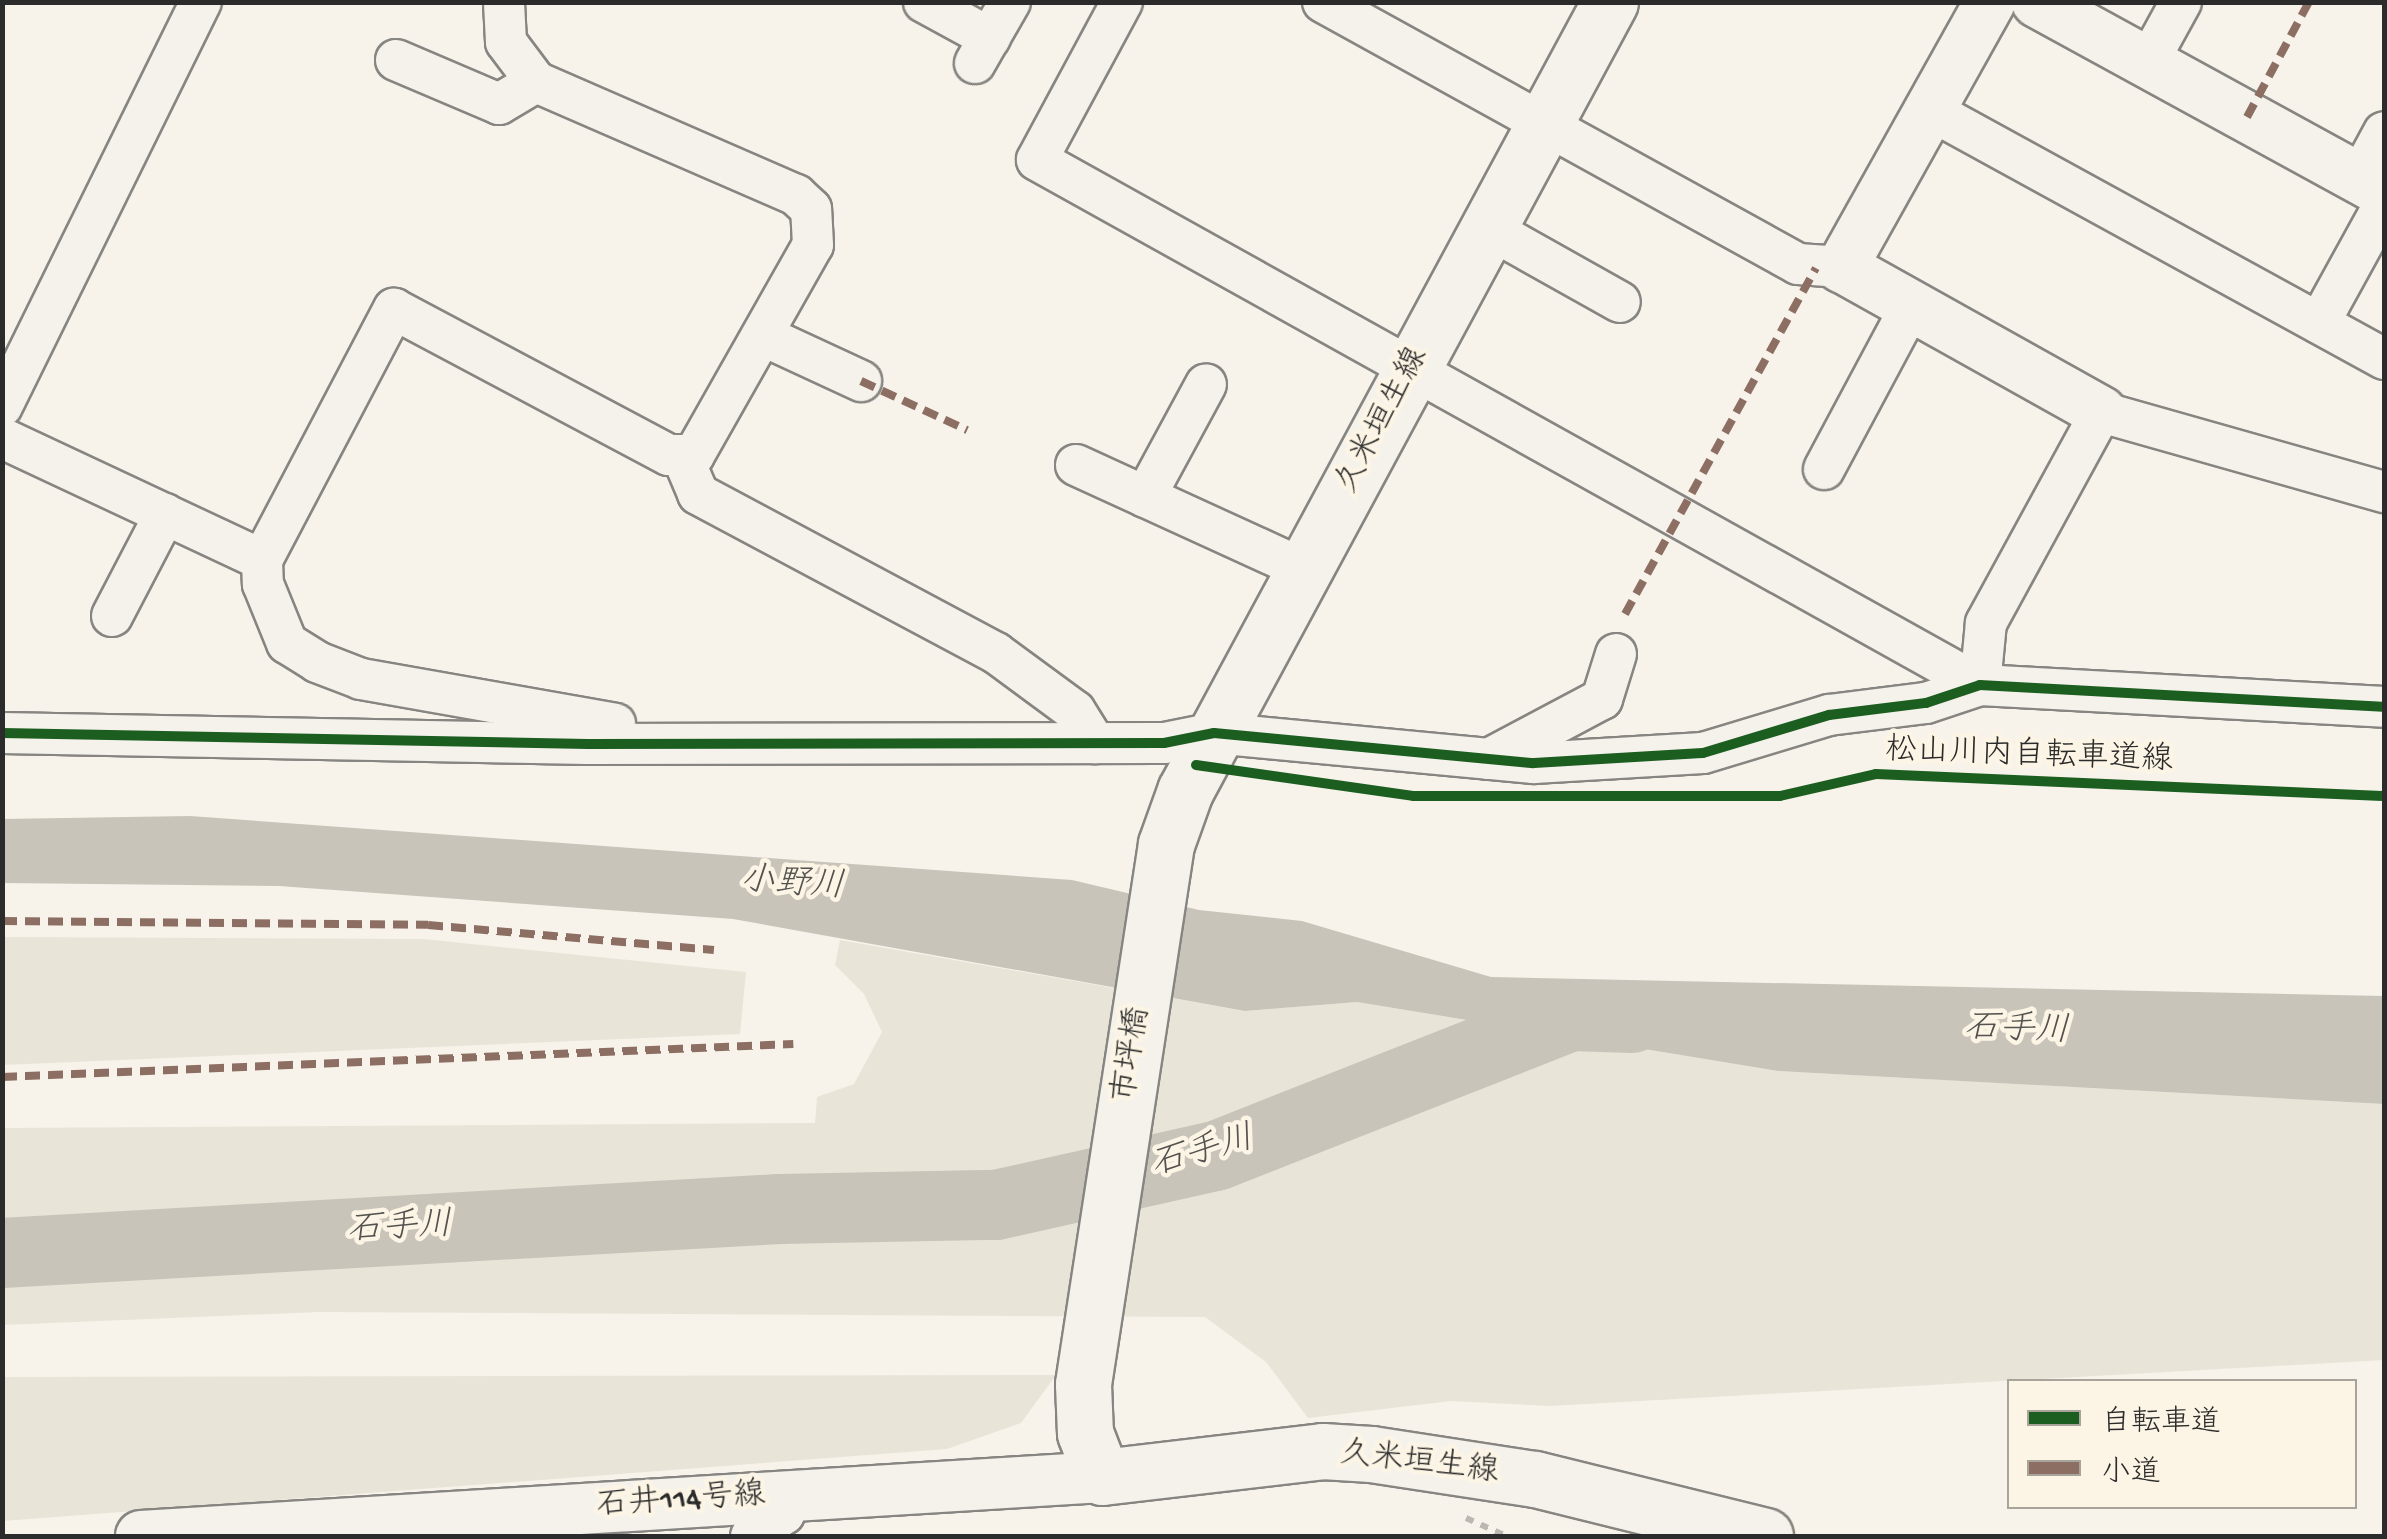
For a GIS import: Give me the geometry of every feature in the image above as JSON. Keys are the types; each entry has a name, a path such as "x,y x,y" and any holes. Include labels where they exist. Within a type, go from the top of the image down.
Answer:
{"main road":[{"name":"久米垣生線","path":"1166,844 1214,733 1610,2"},
{"name":"市坪橋","path":"1102,1476 1085,1433 1083,1384 1166,844"},
{"name":"久米垣生線","path":"1102,1476 1322,1451 1372,1454 1534,1479 1765,1536"}],"street":[{"path":"2,406 201,2"},
{"path":"504,2 506,42 536,82 796,195 812,210 813,245 706,444 683,458"},
{"path":"924,2 983,50 1010,2"},
{"path":"1122,2 1037,160 1980,684"},
{"path":"1324,2 1798,264 1842,267 2101,412 2384,492"},
{"path":"1842,267 1990,2"},
{"path":"2038,2 2376,191"},
{"path":"2148,62 2180,2"},
{"path":"396,60 499,104 536,82"},
{"path":"1930,110 2384,359"},
{"path":"2320,324 2376,191 2384,132"},
{"path":"1488,228 1620,302"},
{"path":"1824,469 1911,306"},
{"path":"687,742 361,678 317,662 287,643 263,584 262,560 394,309 683,458 698,494 996,654 1075,712 1095,744"},
{"path":"764,336 861,381"},
{"path":"1145,497 1206,384"},
{"path":"1980,684 1986,623 2101,412"},
{"path":"2,438 262,560"},
{"path":"1076,465 1303,569"},
{"path":"112,616 165,514"},
{"path":"1482,763 1602,699 1616,654"},
{"path":"2,733 1095,744 1214,733 1482,763 1703,753 1828,715 1926,704 1980,684 2384,708"},
{"name":"石井114号線","path":"141,1536 1102,1476"},
{"path":"750,1536 784,1514 790,1495"}],"shaded area":[{"path":"2,937 423,939 746,972 740,1034 3,1065"},
{"path":"840,940 1245,1011 1357,1002 1778,1071 2384,1104 2384,1360 1550,1406 1451,1401 1308,1418 1266,1362 1205,1317 318,1312 3,1325 2,1128 815,1123 817,1097 854,1084 882,1032 864,994 835,965"},
{"path":"1056,1375 1021,1423 947,1449 3,1521 3,1377"}],"water":[{"name":"小野川","path":"190,816 1072,880 1199,910 1302,921 1491,977 2384,996 2384,1104 1778,1071 1357,1002 1245,1011 733,919 279,886 3,883 2,819"}],"waterway":[{"name":"石手川","path":"2,1253 780,1209 996,1205 1216,1156 1571,1016 1632,1018"}],"marked path":[{"path":"2247,117 2309,2"},
{"path":"1625,614 1816,268"},
{"path":"861,381 967,430"},
{"path":"2,921 428,925 714,950"},
{"path":"2,1077 793,1044"}],"cycle path":[{"path":"2,733 588,744 1164,743 1214,733 1534,763 1703,753 1829,715 1926,703 1980,685 2384,707"},
{"name":"松山川内自転車道線","path":"1196,765 1413,796 1780,796 1876,774 2384,796"}]}
